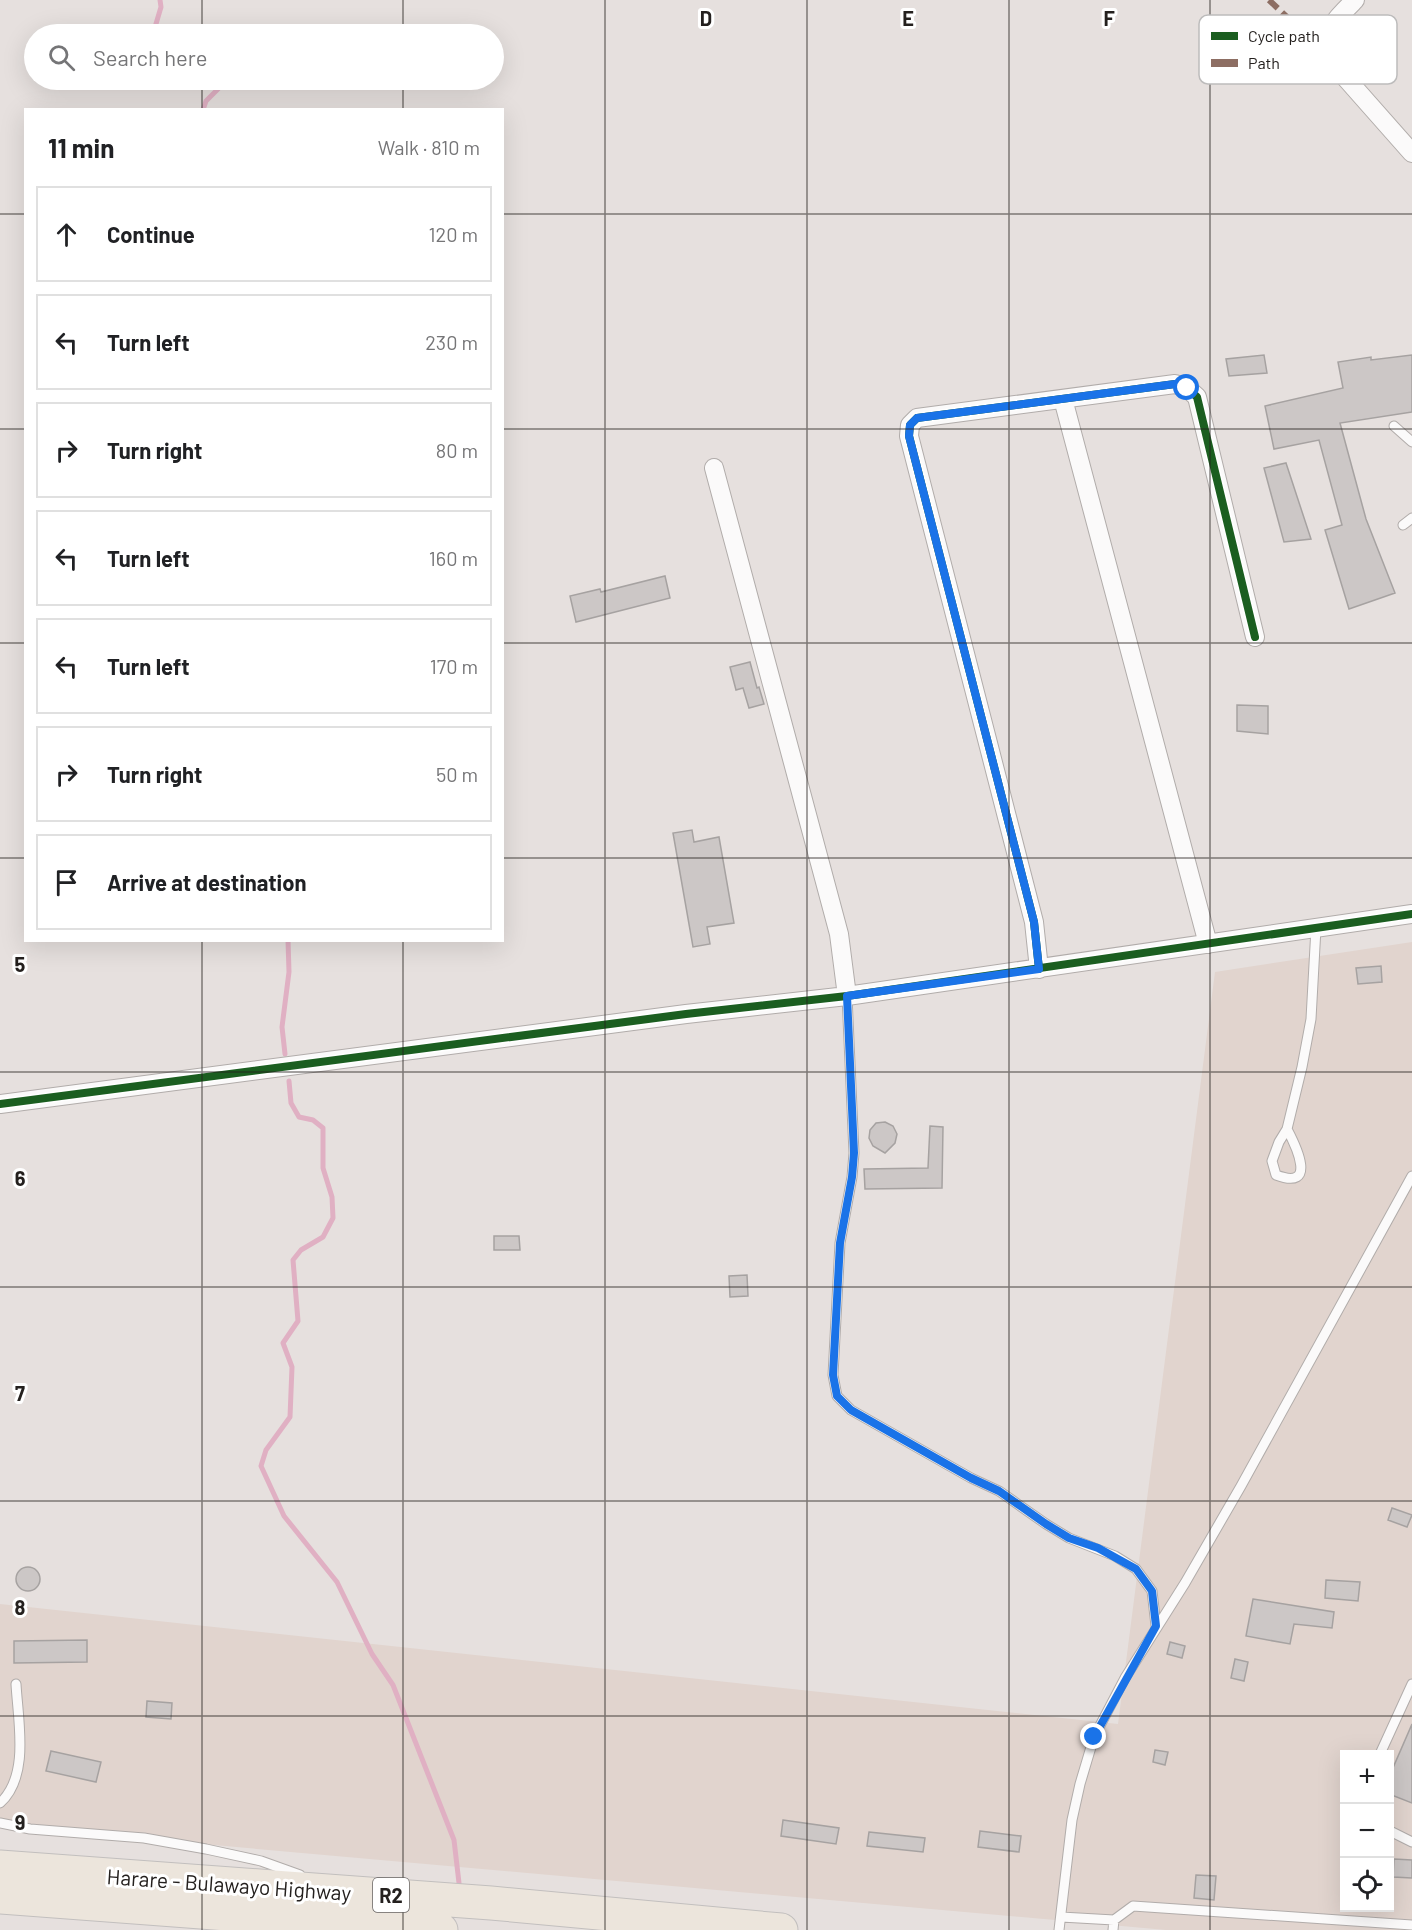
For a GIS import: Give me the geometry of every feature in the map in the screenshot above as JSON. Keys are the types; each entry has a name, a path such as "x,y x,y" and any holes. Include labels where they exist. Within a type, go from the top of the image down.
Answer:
{"highway":[{"name":"Harare - Bulawayo Highway","path":"0,1867 491,1903 781,1930"},
{"name":"Harare - Bulawayo Highway","path":"0,1897 441,1930"}],"street":[{"path":"1340,15 1355,0"},
{"path":"1350,84 1412,153"},
{"path":"1039,969 1034,922 909,436 910,425 917,418 1175,384 1187,388 1197,397 1255,637"},
{"path":"1063,399 1208,944"},
{"path":"714,468 839,934 847,996"},
{"path":"0,1104 674,1015 847,996 1412,914"}],"lane":[{"path":"1394,426 1412,442"},
{"path":"1403,525 1412,518"},
{"path":"1287,1129 1301,1156 1302,1168 1296,1176 1288,1179 1276,1175 1272,1161 1287,1129 1302,1067 1311,1019 1316,928"},
{"path":"847,996 854,1153 840,1243 833,1375 837,1396 851,1410 971,1478 999,1491 1069,1538 1115,1556 1136,1569 1152,1591 1156,1626"},
{"path":"1059,1930 1072,1820 1094,1737 1156,1626 1185,1583 1241,1486 1412,1176"},
{"path":"0,1803 9,1795 20,1763 16,1684"},
{"path":"1382,1750 1412,1684"},
{"path":"0,1822 30,1829 144,1838 206,1849 261,1861 306,1877"},
{"path":"1394,1833 1412,1842"},
{"path":"317,1881 351,1892"},
{"path":"1061,1917 1113,1925 1133,1906 1412,1925"}],"shaded area":[{"path":"1412,942 1412,1930 1166,1930 0,1826 0,1604 1118,1724 1215,972"}],"building":[{"path":"1264,355 1267,373 1229,376 1226,359"},
{"path":"1412,355 1412,412 1340,423 1366,519 1395,593 1349,609 1325,530 1342,525 1319,440 1274,449 1265,406 1343,388 1338,362 1371,357 1371,360"},
{"path":"1286,463 1311,539 1284,542 1264,468"},
{"path":"665,576 670,598 576,622 570,596 600,589 601,592"},
{"path":"750,662 764,704 749,708 743,688 736,690 730,667"},
{"path":"1237,705 1268,706 1268,734 1237,731"},
{"path":"692,830 694,842 719,837 734,923 707,927 710,944 693,947 673,833"},
{"path":"1381,966 1382,982 1358,984 1356,968"},
{"path":"885,1122 893,1126 897,1134 895,1143 885,1153 873,1146 869,1138 870,1130 876,1123"},
{"path":"930,1126 943,1127 942,1188 865,1189 864,1169 928,1168"},
{"path":"494,1236 519,1236 520,1250 494,1250"},
{"path":"747,1275 748,1296 730,1297 729,1276"},
{"path":"1392,1508 1412,1515 1407,1527 1388,1520"},
{"path":"28,1567 33,1568 39,1574 39,1584 33,1590 28,1591 23,1590 17,1584 16,1579 17,1574 23,1568"},
{"path":"1326,1580 1360,1582 1358,1601 1325,1598"},
{"path":"1253,1599 1334,1612 1332,1628 1294,1624 1290,1644 1246,1636"},
{"path":"87,1640 87,1662 14,1663 14,1641"},
{"path":"1170,1642 1185,1646 1182,1658 1167,1654"},
{"path":"1235,1659 1248,1662 1244,1681 1231,1678"},
{"path":"147,1701 172,1703 171,1719 146,1717"},
{"path":"1412,1724 1412,1803 1394,1796 1394,1765"},
{"path":"1155,1750 1168,1752 1165,1765 1153,1762"},
{"path":"51,1751 101,1762 96,1782 46,1771"},
{"path":"783,1820 839,1828 836,1844 781,1836"},
{"path":"980,1831 1021,1836 1019,1852 978,1847"},
{"path":"869,1832 925,1838 923,1852 867,1846"},
{"path":"1394,1859 1412,1860 1412,1878 1394,1877"},
{"path":"1196,1875 1216,1876 1214,1900 1194,1898"}],"waterway":[{"path":"156,24 161,7 160,0"},
{"path":"204,108 206,101 217,90"},
{"path":"285,1054 282,1027 289,972 288,942"},
{"path":"289,1081 291,1103 299,1117 313,1120 323,1128 323,1168 332,1197 333,1218 323,1237 301,1250 293,1260 298,1321 283,1343 292,1367 290,1417 266,1450 261,1466 284,1516 337,1582 372,1654 393,1685 454,1840 459,1883"}],"marked path":[{"path":"1269,0 1285,15"}],"cycle path":[{"path":"1039,969 1034,922 909,436 910,425 917,418 1175,384 1187,388 1197,397 1255,637"},
{"path":"0,1104 686,1014 847,996 1412,914"}],"route":[{"path":"1094,1737 1156,1626 1152,1591 1136,1569 1098,1548 1069,1538 999,1491 971,1478 851,1410 837,1396 833,1375 840,1243 854,1153 847,996 1039,969 1034,922 909,436 910,425 917,418 1175,384 1187,388"}]}
